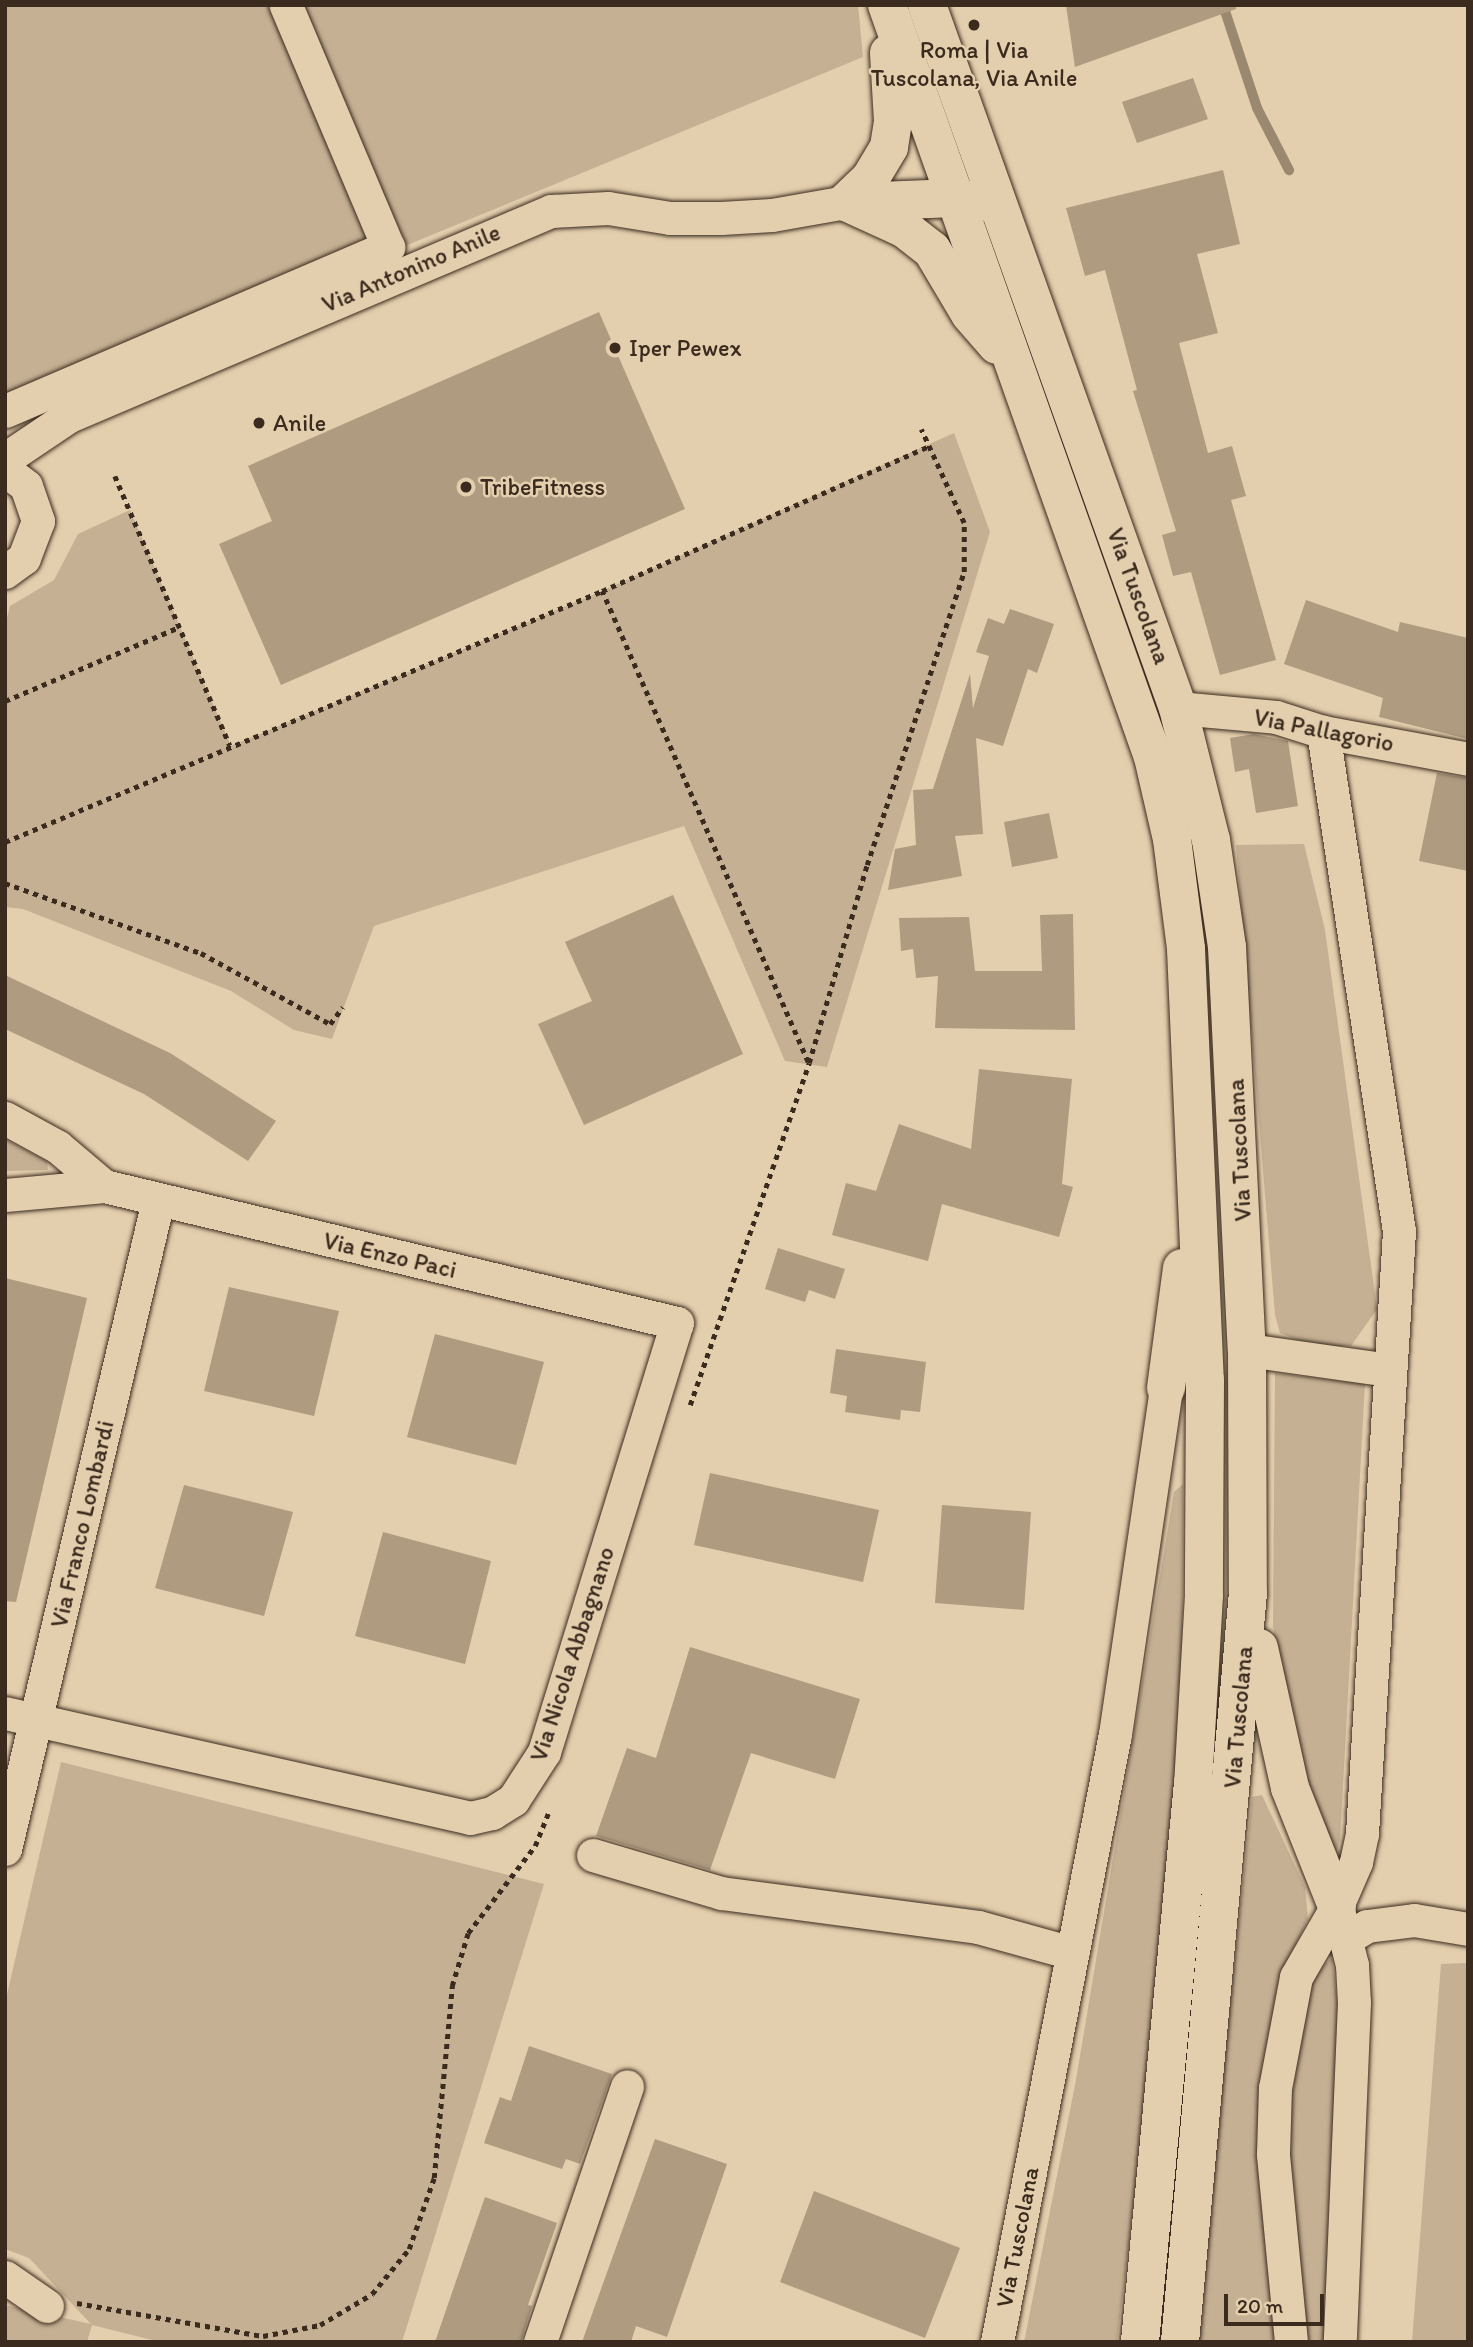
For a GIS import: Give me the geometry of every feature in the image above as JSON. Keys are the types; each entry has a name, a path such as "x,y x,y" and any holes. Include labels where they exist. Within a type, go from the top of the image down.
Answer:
{"main road":[{"name":"Via Tuscolana","path":"886,5 1123,667 1165,803 1186,949 1205,1380 1202,1637 1193,1783 1140,2342"},
{"path":"846,202 879,167 891,135 893,89 886,5"},
{"name":"Via Tuscolana","path":"927,5 1178,708 1211,840 1227,947 1247,1350 1248,1593 1180,2342"},
{"path":"846,202 955,198 999,205"},
{"path":"846,202 905,229 932,250 970,314 1014,363"},
{"path":"1166,1388 1194,1140"},
{"path":"1248,1593 1280,1753 1342,1922"}],"street":[{"path":"5,411 388,247 286,5"},
{"name":"Via Antonino Anile","path":"5,459 69,416 551,211 608,208 670,218 734,218 846,202"},
{"path":"5,470 26,486 38,522 24,558 5,572"},
{"name":"Via Pallagorio","path":"1178,708 1276,717 1323,732 1468,759"},
{"path":"1323,732 1399,1231 1367,1795 1356,1862 1342,1922 1354,2002 1340,2342"},
{"name":"Via Enzo Paci","path":"5,1118 58,1147 104,1186"},
{"name":"Via Enzo Paci","path":"5,1195 104,1186 677,1323"},
{"name":"Via Franco Lombardi","path":"5,1849 20,1716 158,1199"},
{"name":"Via Nicola Abbagnano","path":"20,1716 470,1818 492,1813 513,1800 544,1752 677,1323"},
{"path":"1247,1350 1390,1370"},
{"name":"Via Tuscolana","path":"997,2342 1115,1734 1166,1388"},
{"path":"593,1855 721,1893 978,1927 1072,1953"},
{"path":"1342,1922 1367,1926 1414,1920 1468,1929"},
{"path":"1291,2342 1275,2185 1275,2088 1296,1977 1342,1922"},
{"path":"540,2342 627,2085"},
{"path":"5,2277 47,2306"}],"path":[{"path":"5,842 602,591 929,446"},
{"path":"115,476 230,746"},
{"path":"602,591 809,1063"},
{"path":"5,701 180,627"},
{"path":"5,883 201,953 330,1024 343,1007"}],"shaded area":[{"path":"5,5 858,5 863,57 5,411"},
{"path":"954,433 990,532 827,1067 785,1061 684,826 374,926 332,1039 294,1030 231,991 23,909 5,907 5,626 10,606 54,580 78,534 130,510 231,746 602,591"},
{"path":"1304,844 1325,930 1377,1309 1351,1346 1312,1346 1280,1333 1275,1315 1236,845"},
{"path":"5,1139 47,1161 48,1170 5,1171"},
{"path":"1275,1373 1365,1384 1340,1840 1334,1859 1290,1736 1273,1626"},
{"path":"1183,1484 1182,1720 1166,1932 1117,2342 1024,2342 1076,2080 1174,1492"},
{"path":"61,1762 544,1884 402,2342 160,2342 92,2325 87,2342 5,2342 5,2305 91,2324 29,2258 5,2249 5,2003"},
{"path":"1262,1795 1305,1887 1308,1919 1287,1963 1283,2342 1195,2342 1252,1797"},
{"path":"1332,1958 1340,2024 1330,2342 1309,2342 1288,2196 1286,2135 1297,2033 1310,1978"},
{"path":"1468,1963 1468,2342 1412,2342 1441,1964"}],"building":[{"path":"1066,5 1236,5 1236,9 1075,67"},
{"path":"1193,78 1208,119 1137,143 1122,102"},
{"path":"1223,170 1240,244 1197,254 1218,333 1179,343 1208,453 1232,446 1246,496 1231,500 1276,660 1220,675 1191,572 1173,576 1162,535 1176,531 1133,391 1137,390 1105,270 1085,276 1066,208"},
{"name":"TribeFitness","path":"599,312 685,509 281,685 219,544 272,521 248,466"},
{"path":"1306,600 1398,632 1400,622 1468,638 1468,739 1379,717 1383,698 1284,664"},
{"path":"1010,609 1054,624 1037,673 1028,669 1003,746 976,738 983,834 955,836 962,876 888,890 895,849 916,845 913,790 933,789 970,674 973,708 989,656 976,652 988,618 1004,624"},
{"path":"1254,734 1288,741 1298,806 1256,813 1249,769 1235,772 1230,738"},
{"path":"1437,773 1468,778 1468,871 1419,861"},
{"path":"1049,813 1058,858 1012,867 1004,822"},
{"path":"673,895 743,1054 584,1125 538,1024 592,1001 565,942"},
{"path":"1073,914 1075,1030 935,1028 938,976 916,978 913,949 901,951 899,918 969,917 975,971 1042,971 1040,915"},
{"path":"5,975 170,1053 276,1121 248,1161 144,1094 5,1029"},
{"path":"979,1069 1072,1079 1062,1184 1073,1187 1059,1237 942,1204 928,1261 832,1235 846,1183 876,1191 899,1124 971,1149"},
{"path":"778,1248 845,1269 835,1299 809,1290 805,1302 765,1289"},
{"path":"5,1278 87,1298 16,1602 5,1601"},
{"path":"229,1287 339,1311 314,1416 204,1391"},
{"path":"435,1334 544,1362 516,1465 407,1437"},
{"path":"836,1349 926,1362 920,1412 901,1410 900,1420 845,1412 847,1396 830,1393"},
{"path":"710,1473 879,1510 863,1582 694,1545"},
{"path":"184,1485 293,1512 264,1616 155,1588"},
{"path":"942,1505 1031,1512 1024,1610 935,1603"},
{"path":"383,1532 491,1561 465,1664 355,1636"},
{"path":"690,1647 860,1699 835,1779 751,1753 710,1870 596,1836 627,1748 656,1758"},
{"path":"529,2046 612,2074 580,2164 566,2159 562,2169 484,2143 500,2097 511,2101"},
{"path":"655,2139 727,2164 667,2337 636,2326 631,2342 582,2342"},
{"path":"814,2191 960,2248 925,2338 780,2282"},
{"path":"485,2197 557,2223 528,2305 532,2306 521,2342 435,2342"}],"waterway":[{"path":"1223,5 1257,108 1289,170"}],"place":[{"name":"Roma | Via Tuscolana, Via Anile","path":"974,25"},
{"name":"Iper Pewex","path":"615,348"},
{"name":"Anile","path":"259,423"},
{"name":"TribeFitness","path":"466,487"}]}
